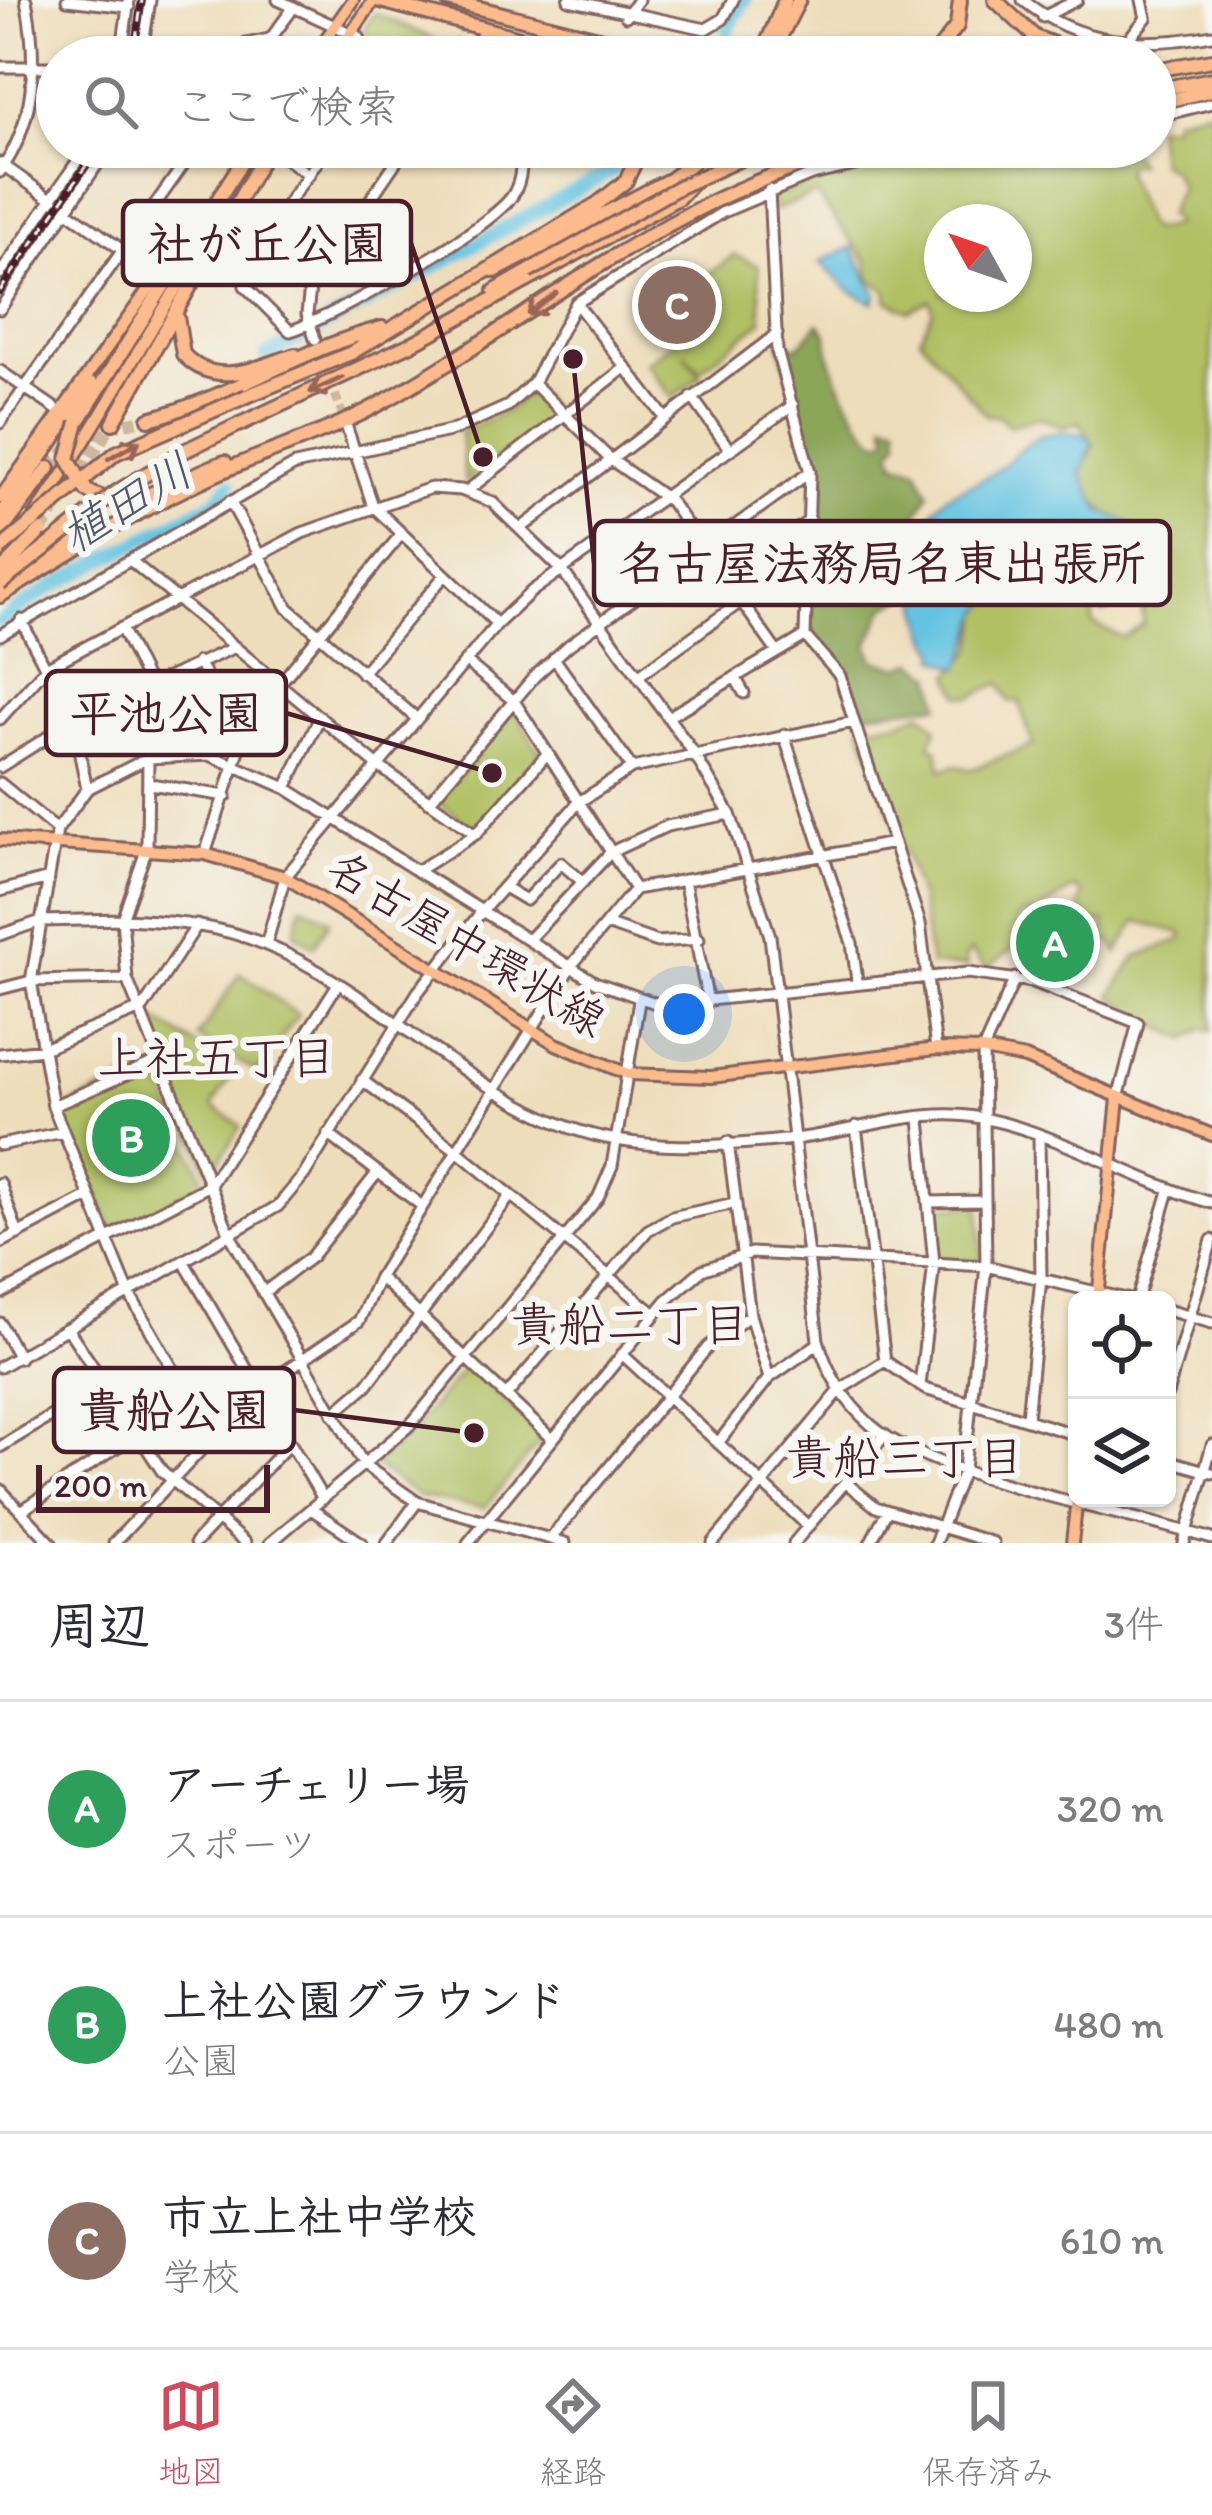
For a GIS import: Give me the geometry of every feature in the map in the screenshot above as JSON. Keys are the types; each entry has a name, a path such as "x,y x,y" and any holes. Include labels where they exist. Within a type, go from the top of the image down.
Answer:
{"highway":[{"path":"447,0 585,36"},
{"path":"770,36 785,0"},
{"path":"781,36 799,0"},
{"path":"949,36 957,26 960,0"},
{"path":"995,0 1034,36"},
{"path":"379,1 511,36"},
{"path":"408,9 484,36"},
{"path":"1176,64 1210,61"},
{"path":"1176,85 1212,79"},
{"path":"1176,99 1212,91"},
{"path":"0,516 138,324 237,168"},
{"path":"113,422 257,168"},
{"path":"470,283 619,189 635,168"},
{"path":"0,548 61,493 116,453 351,353 389,326 550,247 682,168"},
{"path":"0,584 86,514 186,449 413,344 678,198 708,168"},
{"path":"0,568 25,568 379,405 508,329 689,200 713,168"},
{"path":"413,344 528,272 724,168"},
{"path":"586,271 746,185 802,168"},
{"path":"185,293 176,319 177,341 187,359 211,373 243,372 389,326"},
{"path":"149,419 203,403 338,342"},
{"path":"70,417 68,459 86,490 109,501 127,500 284,445"},
{"path":"0,533 49,468"},
{"path":"0,596 156,506"},
{"path":"0,568 41,531"}],"main road":[{"path":"328,36 353,0"},
{"path":"350,36 379,1"},
{"path":"0,498 70,417 159,276 235,168"},
{"path":"0,568 76,458 166,302 257,168"},
{"name":"名古屋中環状線","path":"0,840 56,837 205,854 285,877 530,1028 587,1060 628,1074 711,1077 936,1049 983,1050 1025,1058 1212,1135"},
{"path":"1098,1291 1118,1098"},
{"path":"1072,1543 1076,1507"}],"street":[{"path":"26,0 33,66 26,129 1,167 159,276"},
{"path":"67,0 129,3 124,36"},
{"path":"144,36 150,0"},
{"path":"278,0 357,36"},
{"path":"569,0 626,16 706,29 723,19 733,0"},
{"path":"626,16 638,0"},
{"path":"1023,0 1043,16 1086,36"},
{"path":"1043,16 1077,0"},
{"path":"1130,36 1146,18 1142,0"},
{"path":"271,36 294,7"},
{"path":"1176,37 1212,34"},
{"path":"0,67 36,66"},
{"path":"1176,112 1212,103"},
{"path":"0,274 74,168"},
{"path":"0,309 96,168"},
{"path":"0,423 182,168"},
{"path":"299,168 308,175"},
{"path":"313,168 255,249 245,286 290,331 310,325 425,261 513,197 521,168"},
{"path":"315,339 307,306 315,278 389,168"},
{"path":"0,635 295,465 467,426 508,406 533,383 576,303 680,235 769,190 840,168"},
{"path":"769,190 777,334 810,472 805,636 839,676 920,923 936,1049"},
{"path":"576,303 665,418"},
{"path":"520,529 777,334"},
{"path":"467,491 626,367"},
{"path":"0,371 70,417"},
{"path":"533,383 610,459 664,496 777,652"},
{"path":"692,398 730,450"},
{"path":"266,945 285,877 497,624 562,570 793,405"},
{"path":"347,428 373,506 497,624"},
{"path":"429,802 554,658 810,472"},
{"path":"0,719 46,668 258,557 373,506 431,488 467,491 492,502 562,570 693,752 730,814 770,935 826,1369 885,1435 964,1468 1068,1497"},
{"path":"230,501 288,608 416,718"},
{"path":"810,520 776,545 790,563 810,567"},
{"path":"205,854 248,723 401,533"},
{"path":"130,560 377,765 476,835"},
{"path":"362,673 445,575"},
{"path":"638,676 742,601"},
{"path":"21,620 73,721 87,789"},
{"path":"121,628 184,754"},
{"path":"668,717 805,636"},
{"path":"0,767 73,721 236,647"},
{"path":"554,658 632,768"},
{"path":"466,661 514,701 635,889"},
{"path":"198,662 224,708 248,723"},
{"path":"735,677 744,693"},
{"path":"286,788 320,717"},
{"path":"0,1367 286,1198 434,969 579,802 632,768 854,722"},
{"path":"784,735 852,943 857,981"},
{"path":"417,871 476,835 547,754"},
{"path":"211,1435 129,1293 88,1197 53,1106 31,981 56,837 87,789 148,758 210,755 286,788 571,966 640,1001 708,1002 927,975 1015,978 1064,992 1138,1023 1118,1098"},
{"path":"148,758 147,848 122,919 127,979 230,1235 364,1465 417,1502 566,1543"},
{"path":"0,783 56,837"},
{"path":"150,784 226,796"},
{"path":"528,940 611,852 667,826 730,814"},
{"path":"114,1543 169,1478 256,1390 359,1321 379,1277 530,1028 571,966 635,889 894,843"},
{"path":"504,886 519,901 526,900 561,863 583,882"},
{"path":"0,891 49,878"},
{"path":"684,880 708,1002"},
{"path":"0,935 40,921 122,919 197,925 266,945 556,1122 616,1139 794,1139 856,1126 982,1118 1040,1136 1168,1191 1212,1203"},
{"path":"606,924 657,942 699,939"},
{"path":"0,1054 43,1049 138,1010 197,925"},
{"path":"934,1543 964,1468 986,1266 983,1050 1015,978"},
{"path":"0,989 31,981 127,979"},
{"path":"0,1294 210,1185 336,987"},
{"path":"270,1543 410,1425 608,1180 640,1001"},
{"path":"53,1106 160,1060"},
{"path":"362,1079 456,1150 655,1315"},
{"path":"920,1119 934,1263 920,1386"},
{"path":"856,1126 885,1361 920,1386 1068,1432"},
{"path":"0,1145 63,1132"},
{"path":"328,1134 422,1206"},
{"path":"1027,1418 1041,1278 1040,1136"},
{"path":"728,1142 750,1315 769,1378"},
{"path":"263,1293 311,1257 378,1172"},
{"path":"0,1184 1,1202 18,1234"},
{"path":"1136,1291 1168,1191"},
{"path":"333,1414 367,1385 512,1196"},
{"path":"0,1244 88,1197"},
{"path":"928,1202 984,1201"},
{"path":"506,1396 648,1230 672,1217 735,1203"},
{"path":"1176,1365 1212,1240"},
{"path":"468,1543 655,1315 702,1270 742,1254 808,1253 986,1266 1082,1291"},
{"path":"184,1262 323,1498"},
{"path":"379,1277 552,1439"},
{"path":"1176,1313 1212,1323"},
{"path":"550,1539 708,1347 750,1315"},
{"path":"0,1323 19,1358"},
{"path":"68,1329 169,1478 245,1543"},
{"path":"718,1443 769,1378 819,1342"},
{"path":"622,1354 808,1526"},
{"path":"713,1543 841,1389 885,1361"},
{"path":"0,1447 104,1384"},
{"path":"21,1511 160,1419"},
{"path":"794,1543 885,1435"},
{"path":"195,1543 289,1444"},
{"path":"1186,1537 1212,1445"},
{"path":"1176,1463 1208,1472"},
{"path":"845,1482 887,1511 993,1543"},
{"path":"0,1489 46,1542"},
{"path":"386,1543 417,1502"},
{"path":"1100,1507 1186,1537 1212,1539"},
{"path":"311,1509 362,1543"},
{"path":"870,1543 887,1511"}],"green space":[{"path":"375,13 427,36 366,36 364,28"},
{"path":"1212,108 1212,1031 1202,1029 1187,1039 1140,1019 1111,995 1136,957 1181,940 1182,933 1137,921 1117,953 1112,942 1102,940 1105,922 1087,924 1079,905 1083,894 1074,888 1039,911 1019,916 1013,949 986,969 971,951 965,957 967,967 930,965 920,898 861,726 899,722 922,713 937,728 930,745 938,750 941,770 956,765 970,770 1033,745 1019,701 1010,702 1000,683 971,697 960,695 950,675 973,650 982,609 1006,568 1035,562 1066,572 1088,594 1092,623 1123,638 1144,624 1150,541 1117,521 1092,496 1081,474 1094,445 1080,422 1063,427 1039,417 1009,426 1000,416 986,415 920,338 933,312 1032,312 1032,204 924,204 924,303 909,311 887,300 887,290 871,280 867,261 816,194 775,210 772,196 859,168 1126,168 1152,230 1173,226 1174,220 1167,215 1180,187 1169,168 1176,168 1176,117"},
{"path":"735,255 758,266 762,321 700,370 684,353 701,376 672,398 646,363 675,341 656,312"},
{"path":"819,323 827,334 837,376 861,421 879,442 889,437 885,422 898,424 899,440 892,450 896,463 917,468 929,493 910,526 896,527 884,540 906,554 902,577 884,575 898,583 904,598 885,608 868,645 874,660 899,667 915,662 933,675 940,705 861,713 845,670 811,637 814,469 780,343 798,347"},
{"path":"534,389 556,416 465,482 461,432 506,411"},
{"path":"514,710 541,754 474,828 437,802"},
{"path":"302,905 330,920 314,946 295,933"},
{"path":"1031,917 1090,936 1079,970 1020,950"},
{"path":"240,973 298,1015 257,1072 198,1037"},
{"path":"145,1013 235,1070 212,1106 241,1126 213,1171 208,1171"},
{"path":"153,1067 203,1178 201,1184 114,1234 58,1111"},
{"path":"980,1205 982,1261 937,1259 933,1207"},
{"path":"466,1366 544,1437 484,1508 419,1497 372,1464 414,1428"}],"water":[{"path":"852,247 876,294 874,303 849,290 820,262"},
{"path":"1063,432 1086,435 1093,442 1081,474 1100,510 1131,524 1159,548 1157,563 1147,575 1148,599 1141,606 1128,602 1103,613 1062,570 1013,563 997,585 996,598 979,619 960,668 937,658 938,650 923,620 920,577 925,535 938,505 948,495 992,474 1029,442"}],"waterway":[{"name":"植田川","path":"727,31 745,0"},
{"name":"植田川","path":"266,356 616,169"},
{"name":"植田川","path":"0,621 52,587 217,501 229,485"}],"tunnel":[{"path":"460,36 469,0"},
{"path":"317,344 346,424"},
{"path":"108,427 149,419"},
{"path":"41,531 113,423"},
{"path":"49,468 73,443"}],"railway":[{"path":"136,36 142,0"},
{"path":"0,291 85,168"}],"place":[{"name":"市立上社中学校","path":"677,305"},
{"name":"名古屋法務局名東出張所","path":"573,359"},
{"name":"社が丘公園","path":"483,457"},
{"name":"平池公園","path":"492,773"},
{"name":"アーチェリー場","path":"1055,943"},
{"name":"上社公園グラウンド","path":"131,1138"},
{"name":"貴船公園","path":"474,1433"}],"district":[{"name":"上社五丁目","path":"217,1057"},
{"name":"貴船二丁目","path":"630,1324"},
{"name":"貴船三丁目","path":"905,1457"}]}
